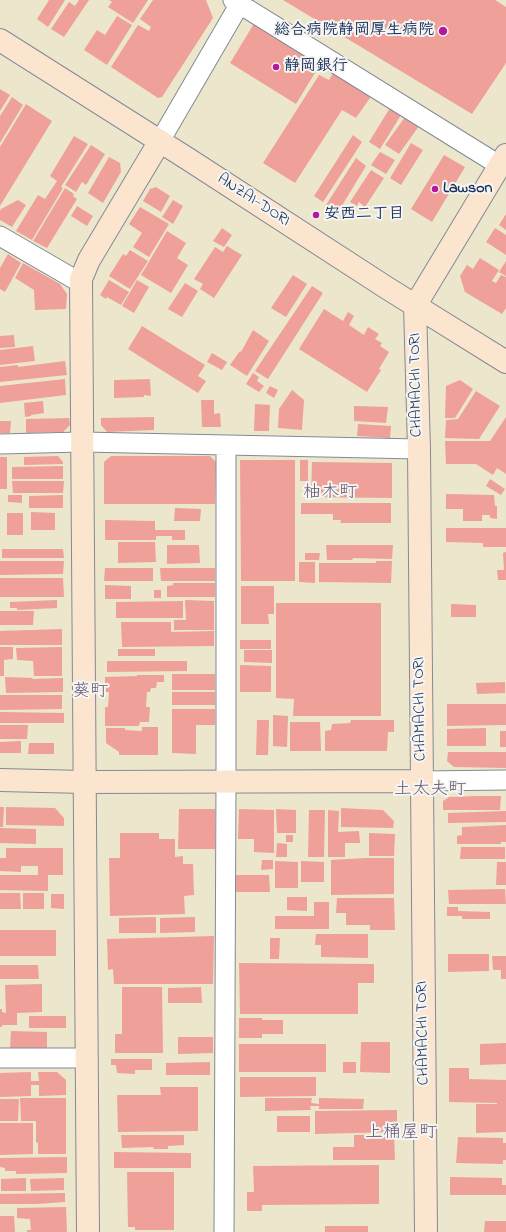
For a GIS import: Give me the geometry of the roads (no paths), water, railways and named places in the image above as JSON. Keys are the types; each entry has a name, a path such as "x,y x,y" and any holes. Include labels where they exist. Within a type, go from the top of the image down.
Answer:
{"street":[{"path":"88,1232 88,1058 81,283 89,260 160,141 238,1 503,160 415,306"},
{"name":"ANZAI-DORI","path":"0,40 160,141 415,306 506,362"},
{"path":"0,236 81,283"},
{"name":"CHAMACHI TORI","path":"415,306 419,449 426,1232"},
{"path":"0,444 82,442 419,449"},
{"path":"224,1232 226,445"},
{"path":"0,780 85,782 506,780"},
{"path":"0,1058 88,1058"}],"place":[{"name":"総合病院静岡厚生病院","path":"443,31"},
{"name":"静岡銀行","path":"276,67"},
{"name":"Lawson","path":"435,189"},
{"name":"安西二丁目","path":"316,215"}],"district":[{"name":"柚木町","path":"330,494"},
{"name":"葵町","path":"90,693"},
{"name":"土太夫町","path":"430,791"},
{"name":"上桶屋町","path":"401,1134"}]}
